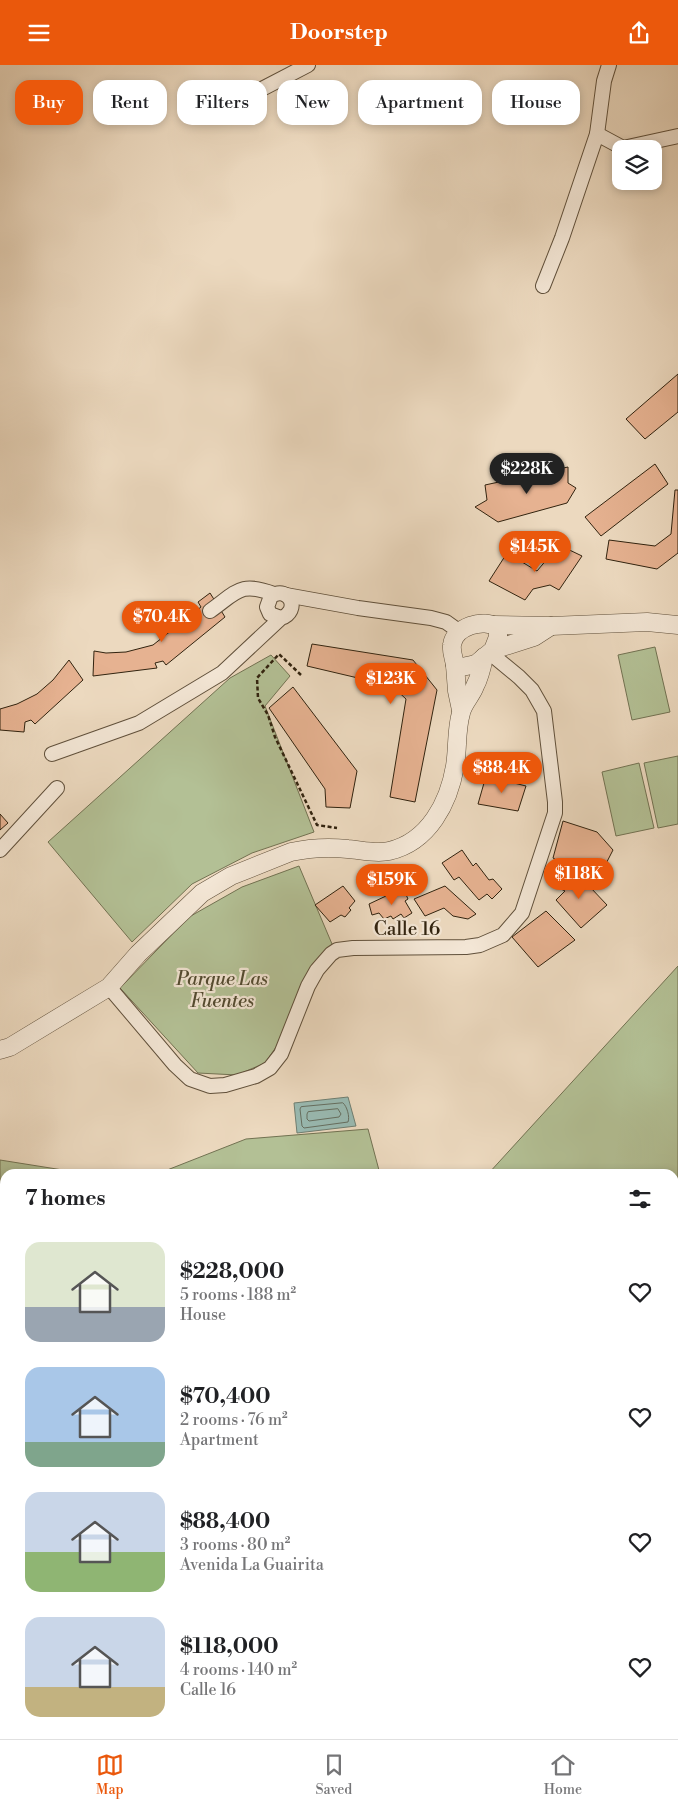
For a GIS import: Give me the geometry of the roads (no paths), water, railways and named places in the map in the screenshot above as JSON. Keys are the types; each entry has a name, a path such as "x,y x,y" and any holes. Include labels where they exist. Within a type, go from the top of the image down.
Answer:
{"street":[{"path":"267,86 308,65"},
{"path":"543,286 562,238 597,134 608,65"},
{"path":"597,134 623,148 678,136"},
{"path":"210,611 234,593 249,587 280,595 431,618 446,622 460,632"},
{"path":"234,593 250,595 262,600 270,614 284,616 324,602"},
{"path":"267,607 268,599 280,595"},
{"path":"52,754 139,723 222,673 290,610 291,602 280,595"},
{"path":"461,710 452,645 460,632 471,626 483,624 551,626 647,622 678,625"},
{"path":"0,1051 10,1047 109,987 138,954 196,897 208,888 231,876 302,849 333,848 389,851 406,844 420,835 435,820 442,809 451,785 456,764 456,735 461,710 475,687 498,632 494,625"},
{"path":"456,665 468,667 476,664 489,653 534,637 551,626"},
{"name":"Calle 16","path":"109,987 175,1065 190,1079 210,1086 225,1085 256,1076 270,1068 281,1054 308,986 317,970 337,950 353,948 466,947 480,945 503,935 514,925 522,913 555,813 555,802 544,711 532,690 489,653"},
{"path":"0,851 57,788"}],"water":[{"path":"348,1097 356,1126 297,1133 294,1103"}],"park label":[{"name":"Parque Las Fuentes","path":"222,990"}]}
